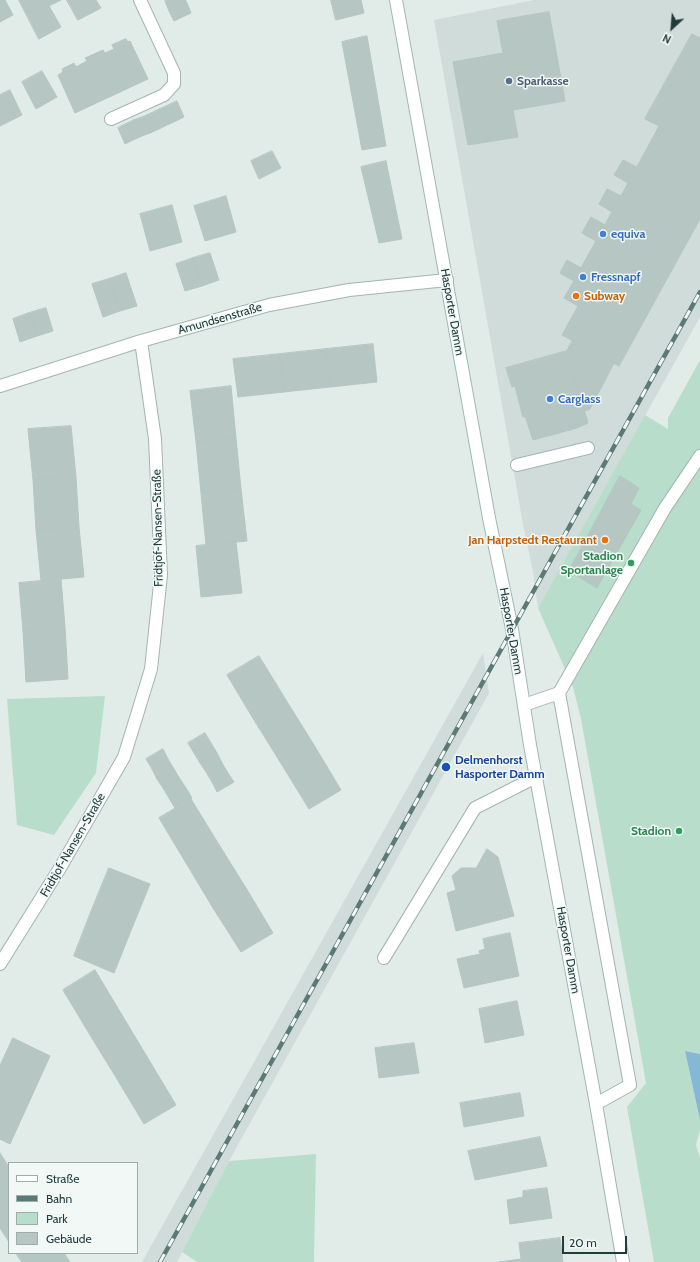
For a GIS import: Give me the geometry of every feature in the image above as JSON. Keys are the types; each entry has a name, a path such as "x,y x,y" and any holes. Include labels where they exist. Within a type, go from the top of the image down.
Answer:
{"main road":[{"path":"111,119 164,95 174,84 174,73 140,0"},
{"name":"Hasporter Damm","path":"396,0 489,518 512,629 536,777 596,1104 623,1262"},
{"name":"Amundsenstraße","path":"0,386 141,341 269,305 349,290 447,280"},
{"name":"Fridtjof-Nansen-Straße","path":"0,964 60,868 124,758 151,669 161,575 155,439 141,341"},
{"path":"517,465 588,448"},
{"path":"596,1104 630,1085 559,694 665,508 700,456"},
{"path":"524,704 559,694"},
{"path":"384,958 475,808 536,777"}],"shaded area":[{"path":"534,0 700,0 700,317 538,608 533,572 523,524 434,20"},
{"path":"483,653 489,693 229,1161 177,1262 142,1262"}],"green space":[{"path":"700,360 700,1054 685,1051 700,1120 700,1130 696,1145 700,1158 700,1262 654,1262 627,1107 646,1083 581,719 573,687 538,608 645,415 668,429 668,418"},
{"path":"105,696 96,773 54,835 17,825 7,699"},
{"path":"316,1154 314,1262 197,1262 182,1252 229,1161"}],"water":[{"path":"685,1051 700,1054 700,1120"}],"building":[{"path":"0,0 5,0 13,15 0,22"},
{"path":"19,0 61,0 49,6 61,27 39,39"},
{"path":"67,0 96,0 101,8 78,20"},
{"path":"185,0 187,3 169,11 165,1"},
{"path":"331,0 361,0 364,13 336,20"},
{"path":"187,3 191,13 174,21 169,11"},
{"name":"Sparkasse","path":"549,12 565,101 513,110 518,137 468,145 453,62 503,53 497,21"},
{"path":"692,34 700,38 700,219 619,366 562,335 578,306 564,298 574,281 560,273 567,260 581,268 596,241 582,233 591,217 605,225 612,212 599,204 607,189 621,196 628,183 614,175 623,160 637,167 659,126 645,119"},
{"path":"367,36 386,146 362,150 342,42"},
{"path":"126,39 128,42 130,41 148,79 75,113 58,75 63,72 62,69 74,63 76,67 87,61 85,58 103,50 105,53 114,49 112,45"},
{"path":"42,71 57,97 36,109 22,82"},
{"path":"10,90 22,115 0,126 0,95"},
{"path":"177,101 184,117 176,121 169,105"},
{"path":"169,105 176,121 167,125 160,109"},
{"path":"160,109 167,125 159,129 152,113"},
{"path":"152,113 159,129 150,133 143,117"},
{"path":"143,117 150,133 142,136 134,120"},
{"path":"134,120 142,136 133,140 126,124"},
{"path":"126,124 133,140 125,144 118,128"},
{"path":"272,151 281,168 259,179 251,161"},
{"path":"386,161 402,239 379,243 361,167"},
{"path":"226,196 236,232 205,241 194,206"},
{"path":"172,205 182,242 150,251 140,214"},
{"path":"210,253 219,280 202,286 193,258"},
{"path":"193,258 202,286 185,291 176,264"},
{"path":"126,273 137,306 120,311 109,279"},
{"path":"109,279 120,311 103,317 92,284"},
{"path":"46,308 53,331 37,336 29,313"},
{"path":"29,313 37,336 20,342 13,319"},
{"path":"573,340 614,363 590,409 585,411 567,351"},
{"path":"373,344 377,382 330,387 326,349"},
{"path":"326,349 330,387 284,392 280,354"},
{"name":"Carglass","path":"567,351 588,423 577,428 533,440 525,416 523,417 515,386 512,387 506,368"},
{"path":"280,354 284,392 238,397 233,359"},
{"path":"231,386 236,438 196,442 190,391"},
{"path":"71,426 76,477 33,480 28,429"},
{"path":"236,438 241,489 201,493 196,442"},
{"path":"620,476 639,488 631,504 641,510 597,588 569,571"},
{"path":"76,477 79,527 36,530 33,480"},
{"path":"241,489 247,541 206,545 201,493"},
{"path":"79,527 84,577 41,581 36,530"},
{"path":"236,542 242,593 201,597 196,546"},
{"path":"61,579 65,627 23,631 19,583"},
{"path":"65,627 68,679 26,682 23,631"},
{"path":"259,656 286,700 254,720 227,675"},
{"path":"286,700 314,745 282,765 254,720"},
{"path":"205,733 211,743 194,753 188,743"},
{"path":"211,743 217,753 200,763 194,753"},
{"path":"314,745 341,790 309,809 282,765"},
{"path":"163,749 168,759 152,769 146,759"},
{"path":"217,753 222,763 206,772 200,763"},
{"path":"168,759 174,769 157,779 152,769"},
{"path":"222,763 228,773 212,782 206,772"},
{"path":"174,769 180,779 163,788 157,779"},
{"path":"228,773 234,782 217,792 212,782"},
{"path":"180,779 186,788 169,798 163,788"},
{"path":"186,788 192,798 175,808 169,798"},
{"path":"191,799 218,843 186,863 159,818"},
{"path":"218,843 246,888 213,908 186,863"},
{"path":"487,849 498,857 514,916 456,931 447,893 456,890 452,876 461,868 476,868"},
{"path":"109,868 150,884 132,928 91,912"},
{"path":"246,888 273,933 241,952 213,908"},
{"path":"91,912 132,928 114,973 74,956"},
{"path":"510,933 519,976 464,988 457,959 480,954 479,951 485,949 483,939"},
{"path":"95,970 122,1015 90,1035 63,990"},
{"path":"517,1001 524,1035 485,1043 479,1009"},
{"path":"122,1015 149,1060 117,1079 90,1035"},
{"path":"13,1038 50,1056 30,1100 0,1086 0,1066"},
{"path":"414,1043 419,1073 379,1078 375,1048"},
{"path":"149,1060 176,1105 144,1124 117,1079"},
{"path":"0,1086 30,1100 10,1144 0,1139"},
{"path":"520,1093 524,1116 464,1127 460,1103"},
{"path":"540,1137 547,1166 475,1180 468,1151"},
{"path":"0,1153 8,1165 8,1196 0,1201"},
{"path":"547,1188 552,1218 510,1224 507,1200 523,1197 523,1191"},
{"path":"8,1196 8,1240 0,1228 0,1201"},
{"path":"560,1238 563,1262 499,1262 521,1259 519,1243"},
{"path":"17,1254 65,1254 70,1262 22,1262"}],"railway":[{"path":"160,1262 700,292"}],"place":[{"name":"Sparkasse","path":"509,81"},
{"name":"equiva","path":"603,234"},
{"name":"Fressnapf","path":"583,277"},
{"name":"Subway","path":"576,296"},
{"name":"Carglass","path":"550,399"},
{"name":"Jan Harpstedt Restaurant","path":"605,540"},
{"name":"Stadion Sportanlage","path":"631,563"},
{"name":"Delmenhorst Hasporter Damm","path":"446,767"},
{"name":"Stadion","path":"679,831"}]}
